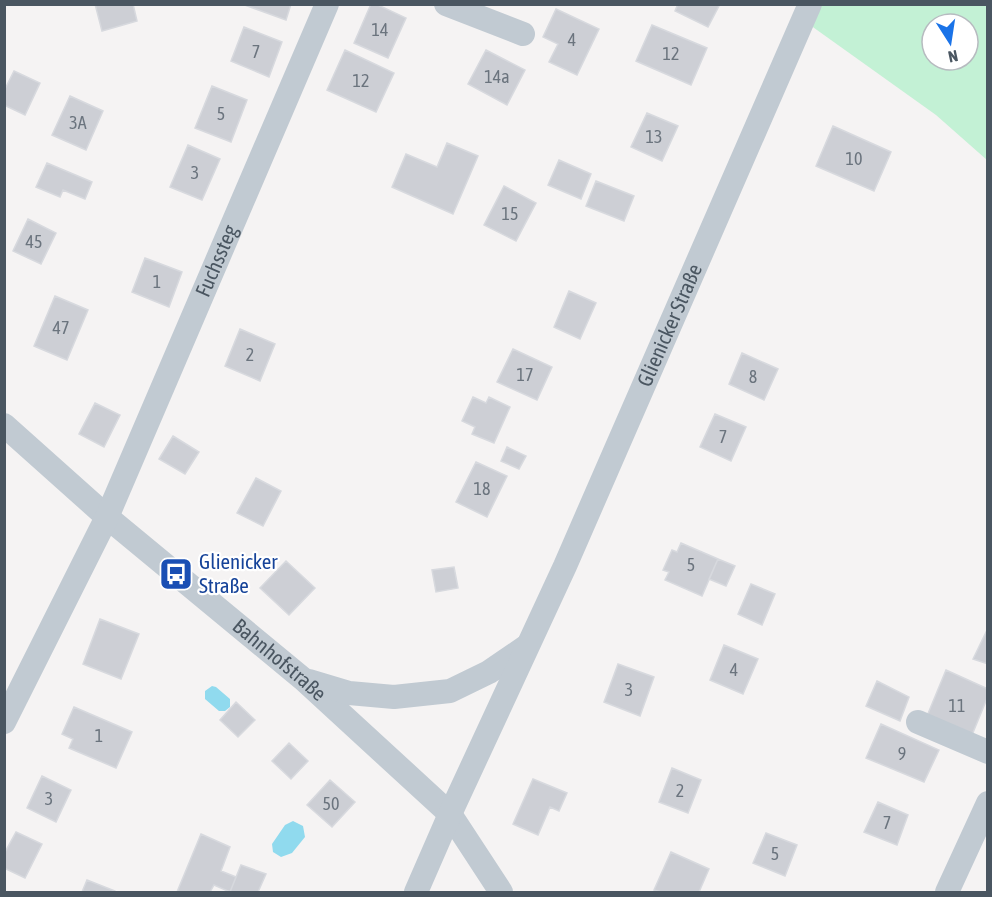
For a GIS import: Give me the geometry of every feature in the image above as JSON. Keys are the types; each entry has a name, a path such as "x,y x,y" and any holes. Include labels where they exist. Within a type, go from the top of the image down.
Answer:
{"street":[{"name":"Fuchssteg","path":"4,722 107,517 327,4"},
{"path":"446,4 523,34"},
{"name":"Glienicker Straße","path":"416,892 570,555 810,4"},
{"name":"Bahnhofstraße","path":"4,425 107,517 303,679 450,814 501,892"},
{"path":"303,679 349,693 394,697 450,690 489,672 527,646"},
{"path":"918,722 987,752"},
{"path":"947,892 987,803"}],"green space":[{"path":"810,5 987,5 987,160 936,115 803,20"}],"water":[{"path":"212,686 230,699 230,707 225,711 219,711 205,699 205,691"},
{"path":"293,821 303,826 305,837 292,853 281,857 273,852 272,844 285,825"}],"building":[{"path":"95,4 133,4 137,21 102,31"},
{"path":"242,4 291,4 286,20"},
{"path":"371,4 376,4 406,18 388,58 354,43"},
{"path":"678,4 720,4 708,27 675,11"},
{"path":"556,9 599,29 577,75 549,62 558,44 543,37"},
{"path":"652,25 707,48 691,85 636,61"},
{"path":"244,27 282,42 269,77 231,61"},
{"path":"345,50 394,73 376,112 327,90"},
{"path":"486,50 525,70 507,105 468,84"},
{"path":"14,71 40,83 25,115 4,105 4,91"},
{"path":"212,86 247,100 231,142 195,128"},
{"path":"70,96 103,111 86,150 52,135"},
{"path":"647,113 678,126 662,161 631,147"},
{"path":"833,126 891,152 874,191 816,166"},
{"path":"447,143 478,156 453,214 392,187 406,154 437,167"},
{"path":"188,145 220,159 202,200 170,187"},
{"path":"559,160 591,174 581,199 548,185"},
{"path":"47,163 92,182 85,199 63,190 60,197 36,187"},
{"path":"596,181 634,196 624,221 586,206"},
{"path":"504,186 536,203 516,241 484,225"},
{"path":"28,219 56,233 41,264 13,251"},
{"path":"145,258 182,272 169,307 132,292"},
{"path":"569,291 596,303 580,339 554,327"},
{"path":"55,296 88,310 67,360 34,346"},
{"path":"240,329 275,344 260,381 225,366"},
{"path":"513,349 552,367 537,400 497,382"},
{"path":"742,353 778,369 764,400 729,384"},
{"path":"473,397 486,403 489,397 510,407 494,443 472,434 475,427 462,421"},
{"path":"95,403 120,415 104,447 79,434"},
{"path":"715,414 746,427 731,461 700,447"},
{"path":"173,436 199,452 185,474 159,459"},
{"path":"507,447 526,456 519,469 501,461"},
{"path":"476,462 507,476 487,517 456,502"},
{"path":"256,478 281,491 263,526 237,513"},
{"path":"681,543 718,559 702,596 665,580 669,572 663,570 672,550 677,552"},
{"path":"718,559 735,566 726,586 709,579"},
{"path":"286,561 315,588 289,615 260,588"},
{"path":"454,567 458,588 436,592 432,570"},
{"path":"751,584 775,594 762,625 738,614"},
{"path":"100,619 139,634 121,679 83,664"},
{"path":"988,628 988,664 973,659"},
{"path":"724,645 758,659 743,694 710,680"},
{"path":"618,664 654,677 640,716 604,702"},
{"path":"946,670 988,689 988,696 972,735 927,716"},
{"path":"877,681 909,697 900,721 866,706"},
{"path":"236,702 255,720 238,737 220,720"},
{"path":"74,707 132,732 116,768 69,748 73,739 62,734"},
{"path":"881,724 939,750 924,782 866,758"},
{"path":"289,743 308,761 291,779 272,761"},
{"path":"672,768 701,780 688,813 659,802"},
{"path":"42,776 71,790 56,822 27,808"},
{"path":"533,779 567,793 559,811 550,807 538,835 513,824"},
{"path":"330,780 355,802 332,827 307,805"},
{"path":"878,802 908,815 897,845 864,832"},
{"path":"16,832 42,844 25,878 4,868 4,854"},
{"path":"766,833 797,845 785,876 753,863"},
{"path":"201,834 230,847 221,871 236,877 230,892 214,885 210,892 177,892"},
{"path":"671,852 709,869 699,892 654,890"},
{"path":"241,865 266,874 258,892 230,892"},
{"path":"87,880 115,891 115,892 82,892"}],"place":[{"name":"Glienicker Straße","path":"176,574"}]}
